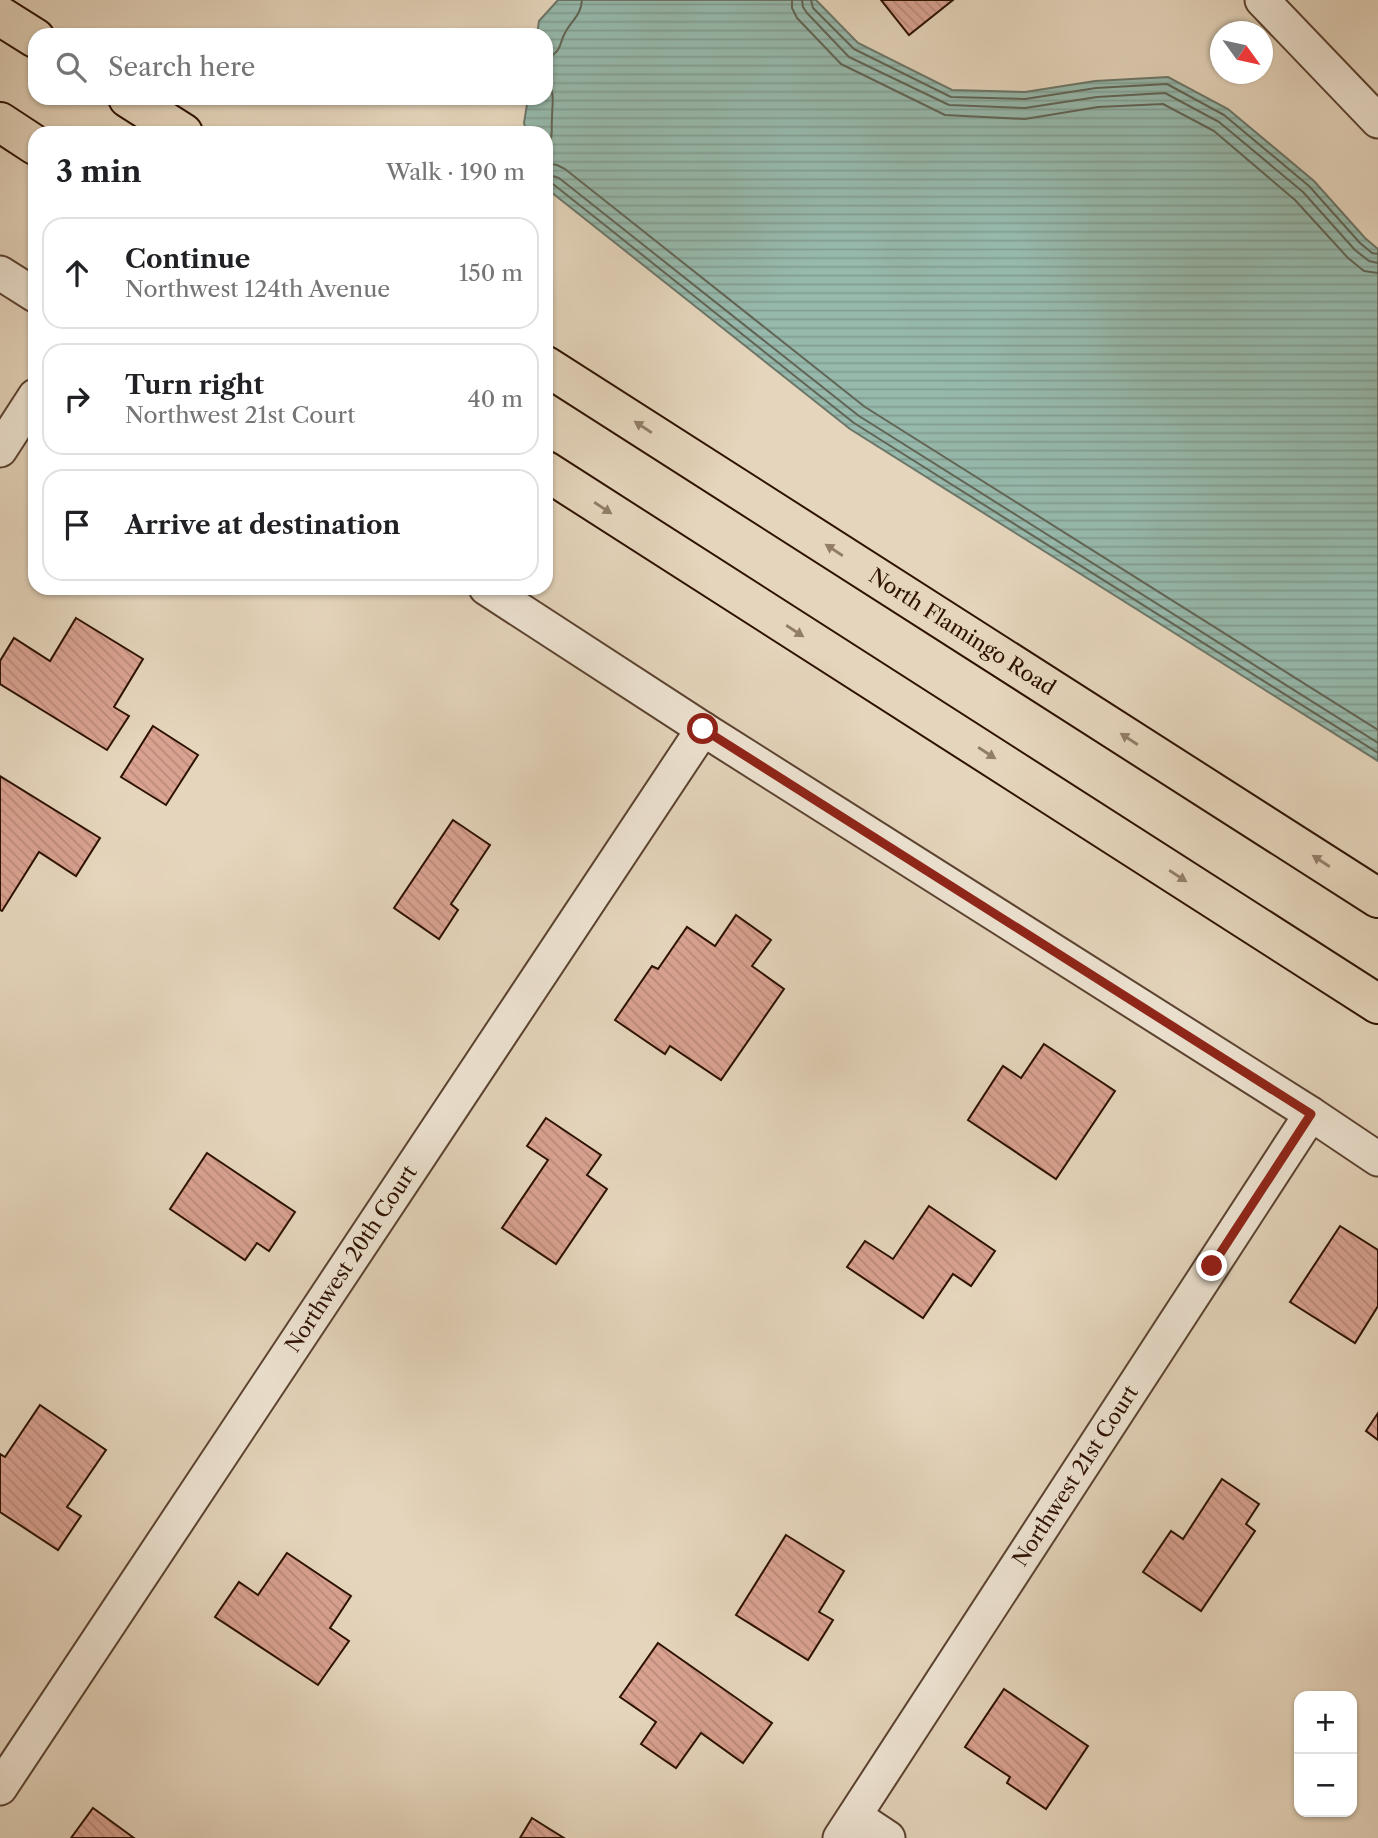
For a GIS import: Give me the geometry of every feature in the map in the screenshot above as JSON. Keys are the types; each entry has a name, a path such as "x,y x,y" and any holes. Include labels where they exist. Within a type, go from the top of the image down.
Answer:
{"highway":[{"path":"0,16 28,34"},
{"path":"139,105 172,126"},
{"path":"0,122 28,140"},
{"name":"North Flamingo Road","path":"553,370 1378,898"},
{"path":"553,475 1378,1004"}],"street":[{"path":"1262,0 1378,121"},
{"path":"0,273 28,291"},
{"path":"0,450 28,407"},
{"path":"497,595 1378,1158"},
{"name":"Northwest 20th Court","path":"0,1788 703,729"},
{"name":"Northwest 21st Court","path":"847,1827 1311,1114"},
{"path":"847,1827 888,1838"}],"water":[{"path":"558,0 816,0 858,43 952,90 1025,92 1095,81 1168,77 1228,109 1314,181 1378,249 1378,761 850,429 553,194 553,126 525,126 524,123 527,105 553,105 553,28 538,28 539,21"}],"building":[{"path":"881,0 953,0 909,35"},
{"path":"76,618 143,659 114,707 129,716 107,750 0,684 0,661 14,638 50,661"},
{"path":"153,726 198,755 166,805 121,777"},
{"path":"0,776 100,838 76,876 39,852 2,911 0,910"},
{"path":"453,820 490,845 451,904 458,910 439,939 394,908"},
{"path":"736,915 771,940 752,966 784,989 721,1080 670,1046 665,1054 615,1020 652,966 658,969 687,927 715,946"},
{"path":"1044,1044 1115,1091 1056,1179 968,1120 1003,1066 1021,1078"},
{"path":"546,1118 601,1155 587,1175 607,1189 556,1264 502,1228 548,1160 527,1146"},
{"path":"207,1153 295,1212 269,1251 257,1243 245,1260 170,1209"},
{"path":"929,1206 995,1251 971,1286 953,1274 923,1318 847,1267 865,1241 893,1259"},
{"path":"1340,1226 1378,1250 1378,1306 1355,1343 1290,1302"},
{"path":"40,1405 106,1450 67,1507 81,1516 58,1550 0,1512 0,1454 5,1457"},
{"path":"1378,1413 1378,1440 1366,1431"},
{"path":"1222,1479 1259,1504 1246,1524 1255,1531 1201,1611 1143,1572 1171,1531 1183,1539"},
{"path":"786,1535 844,1571 819,1612 833,1620 808,1660 736,1615"},
{"path":"287,1553 351,1596 330,1628 349,1641 318,1685 215,1617 239,1582 258,1595"},
{"path":"658,1643 772,1723 743,1763 701,1733 676,1768 641,1744 656,1722 620,1697"},
{"path":"1004,1689 1088,1746 1046,1809 1007,1783 1010,1777 965,1747"},
{"path":"93,1808 134,1838 71,1838"},
{"path":"532,1818 564,1838 520,1838"}],"route":[{"path":"703,729 1311,1114 1212,1266"}]}
